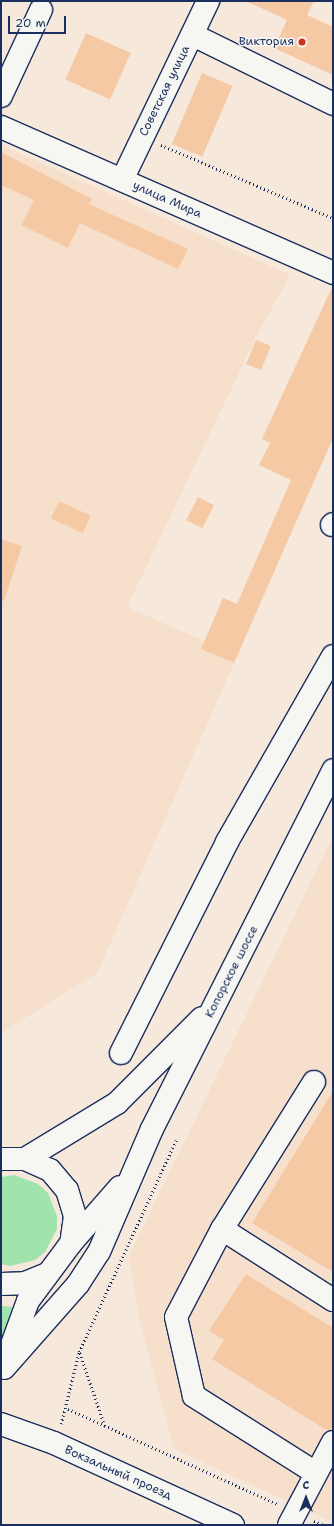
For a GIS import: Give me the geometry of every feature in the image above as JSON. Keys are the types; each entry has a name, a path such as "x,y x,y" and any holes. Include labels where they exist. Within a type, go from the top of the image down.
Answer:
{"main road":[{"name":"Советская улица","path":"122,180 208,1"},
{"path":"1,96 42,10"},
{"path":"192,35 333,104"},
{"name":"улица Мира","path":"1,127 122,180 331,266"},
{"path":"121,1053 227,842 333,656"},
{"name":"Копорское шоссе","path":"131,1174 333,770"},
{"path":"8,1157 117,1103 217,1003"},
{"path":"314,1082 222,1229 176,1317 194,1396 314,1472"},
{"path":"8,1157 50,1170 67,1190 75,1216 71,1243"},
{"path":"3,1374 28,1301 47,1274 62,1260 71,1243 131,1174"},
{"path":"3,1374 78,1284 99,1252 131,1174"},
{"path":"222,1229 333,1300"},
{"path":"1,1284 25,1283 47,1274"},
{"name":"Вокзальный проезд","path":"1,1424 54,1444 233,1525"},
{"path":"292,1518 314,1472 333,1442"}],"path":[{"path":"179,153 333,218"},
{"path":"54,1444 68,1409 79,1352 176,1140"},
{"path":"79,1352 105,1426"},
{"path":"68,1409 292,1518 324,1525"}],"shaded area":[{"path":"1,145 290,275 255,339 127,607 204,641 201,649 234,663 97,973 1,1033"},
{"path":"333,836 333,1522 174,1449 141,1326 129,1256"}],"green space":[{"path":"14,1175 38,1184 48,1193 57,1216 57,1229 45,1252 35,1260 10,1266 1,1264 1,1177"},
{"path":"1,1306 16,1307 1,1341"}],"building":[{"path":"246,1 314,1 307,15 333,27 333,75 274,48 287,20"},
{"path":"86,33 131,53 110,100 65,80"},
{"path":"202,73 232,86 202,157 172,144"},
{"path":"1,152 92,199 89,204 188,249 178,269 80,223 68,248 21,225 34,200 1,185"},
{"path":"333,285 333,438 234,663 201,649 223,598 237,604 291,480 259,465 270,443 262,439"},
{"path":"256,340 271,346 261,370 246,364"},
{"path":"198,497 214,505 202,528 186,520"},
{"path":"59,501 91,516 83,533 51,518"},
{"path":"1,539 22,546 4,601 1,600"},
{"path":"333,1091 333,1272 252,1223"},
{"path":"246,1274 333,1328 333,1430 328,1431 212,1359 224,1340 209,1331"}],"place":[{"name":"Виктория","path":"302,42"}]}
